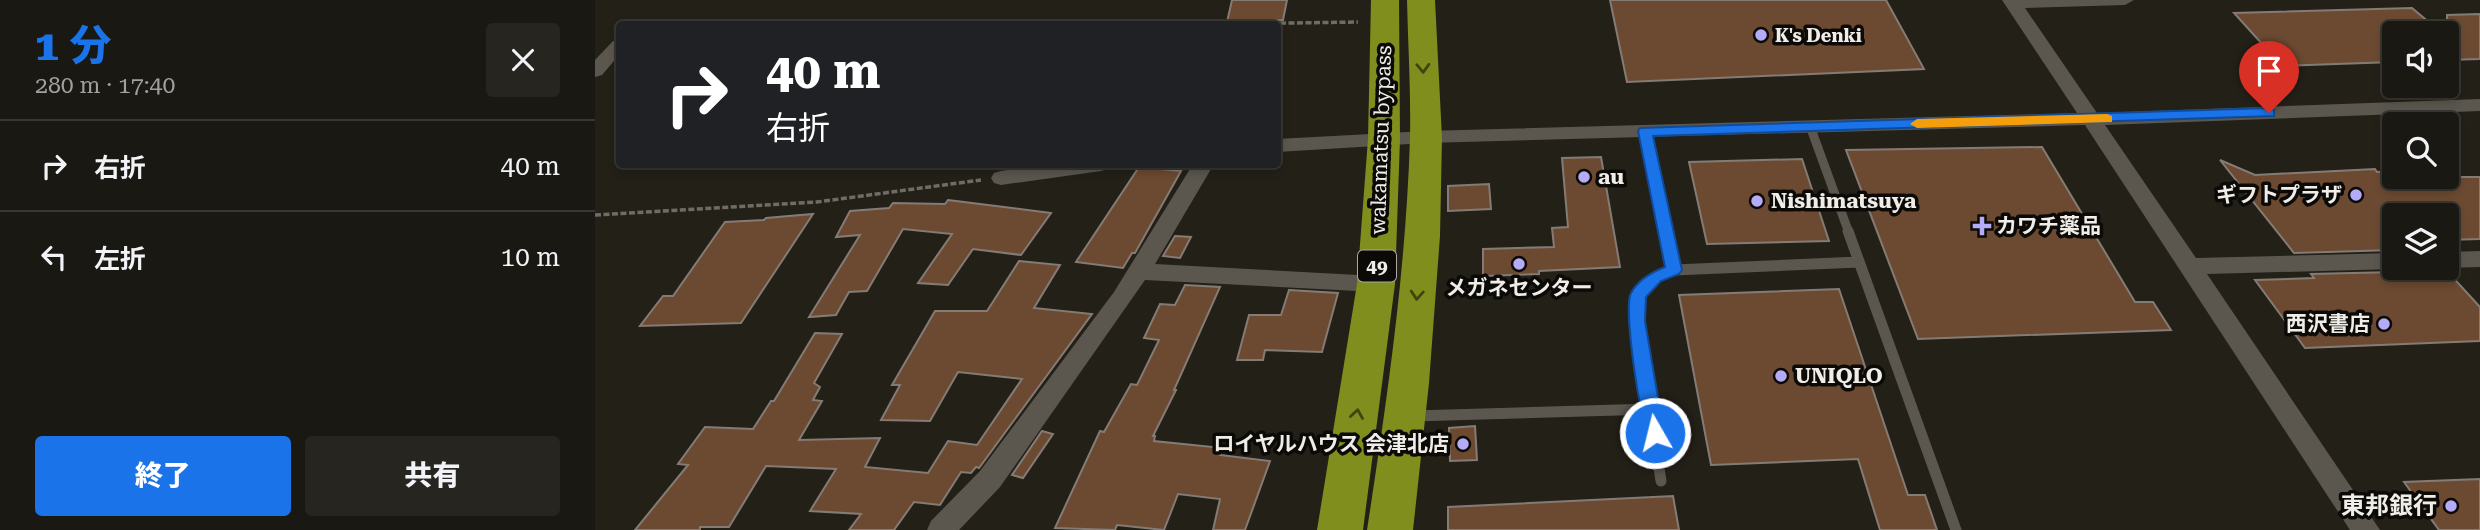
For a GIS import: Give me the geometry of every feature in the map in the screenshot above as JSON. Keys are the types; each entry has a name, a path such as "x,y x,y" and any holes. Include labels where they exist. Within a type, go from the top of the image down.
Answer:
{"highway":[{"name":"wakamatsu bypass","path":"1390,530 1406,416 1426,136 1421,0"},
{"name":"wakamatsu bypass","path":"1340,530 1376,284 1384,139 1385,11"}],"street":[{"path":"2012,1 2125,0"},
{"path":"2012,1 2367,530"},
{"path":"595,71 616,48"},
{"path":"1281,146 1426,136 2093,119 2480,104"},
{"path":"1001,177 1070,168"},
{"path":"941,530 990,479 1139,271 1202,168"},
{"path":"2459,260 2480,259"},
{"path":"2191,266 2382,261"},
{"path":"1139,271 1376,284"}],"lane":[{"path":"1810,126 1956,530"},
{"path":"1645,131 1674,270"},
{"path":"1661,481 1652,409 1636,321 1638,295 1655,276 1674,270 1859,262"},
{"path":"1406,416 1652,409"}],"path":[{"path":"1265,21 1385,11"},
{"path":"595,215 817,202 1001,177"}],"building":[{"path":"1232,0 1287,0 1283,20 1227,21"},
{"name":"K's Denki","path":"1610,0 1886,0 1924,69 1627,82"},
{"path":"2412,8 2428,21 2382,21 2382,62 2282,66 2234,13"},
{"path":"2480,14 2480,59 2459,60 2459,21 2447,21 2447,15"},
{"name":"カワチ薬品","path":"2042,147 2135,302 2153,302 2171,330 1918,339 1846,150"},
{"path":"1601,157 1620,267 1483,276 1483,249 1554,247 1552,228 1568,227 1562,158"},
{"name":"Nishimatsuya","path":"1802,159 1829,241 1707,244 1689,162"},
{"name":"ギフトプラザ","path":"2220,160 2255,175 2375,169 2382,172 2382,189 2459,189 2459,177 2480,177 2480,239 2459,240 2459,203 2382,203 2382,250 2294,253"},
{"path":"1138,168 1181,171 1135,253 1132,253 1123,268 1076,262"},
{"path":"1489,184 1491,209 1448,211 1448,186"},
{"path":"948,200 1051,213 1021,255 973,249 948,285 918,283 952,234 903,229 867,291 849,292 836,315 809,317 860,235 836,237 850,211 889,208 893,203 945,204"},
{"path":"813,214 741,323 640,326 663,296 673,296 725,222"},
{"path":"1175,236 1191,237 1180,258 1163,256"},
{"path":"1019,261 1060,265 1034,308 1092,314 979,468 976,467 971,473 961,472 940,505 914,502 894,530 849,530 861,514 810,511 836,469 766,466 729,527 635,530 688,465 678,464 705,427 753,429 771,401 774,401 815,333 842,334 814,383 820,387 813,400 822,401 799,440 880,438 865,467 928,473 948,441 977,445 1022,379 958,372 930,421 881,420 900,385 892,385 935,311 987,311"},
{"name":"西沢書店","path":"2382,272 2382,280 2455,280 2480,307 2480,341 2305,348 2255,280 2314,278 2311,274"},
{"path":"1185,285 1220,287 1176,390 1153,436 1154,441 1223,448 1220,455 1270,461 1245,530 1213,530 1220,499 1178,494 1164,530 1117,525 1115,530 1055,528 1100,431 1104,432 1131,384 1137,385 1159,340 1144,338 1160,304 1175,305"},
{"name":"UNIQLO","path":"1839,289 1908,495 1925,495 1937,530 1880,530 1858,459 1711,465 1679,295"},
{"path":"1289,290 1338,293 1322,352 1265,350 1263,360 1237,360 1249,315 1281,315"},
{"name":"ロイヤルハウス 会津北店","path":"1475,426 1477,460 1450,461 1449,428"},
{"path":"1042,431 1053,434 1023,478 1012,475"},
{"name":"東邦銀行","path":"2480,479 2480,530 2439,530 2404,482"},
{"path":"1673,496 1679,530 1448,530 1448,507"}],"slow traffic":[{"path":"1917,124 2107,119"}],"place":[{"name":"K's Denki","path":"1761,35"},
{"name":"au","path":"1584,177"},
{"name":"ギフトプラザ","path":"2356,195"},
{"name":"Nishimatsuya","path":"1757,201"},
{"name":"カワチ薬品","path":"1982,226"},
{"name":"メガネセンター","path":"1519,264"},
{"name":"西沢書店","path":"2384,324"},
{"name":"UNIQLO","path":"1781,376"},
{"name":"ロイヤルハウス 会津北店","path":"1463,444"},
{"name":"東邦銀行","path":"2451,506"}],"route":[{"path":"1655,433 1636,321 1638,295 1655,276 1674,270 1645,131 2269,113"}]}
